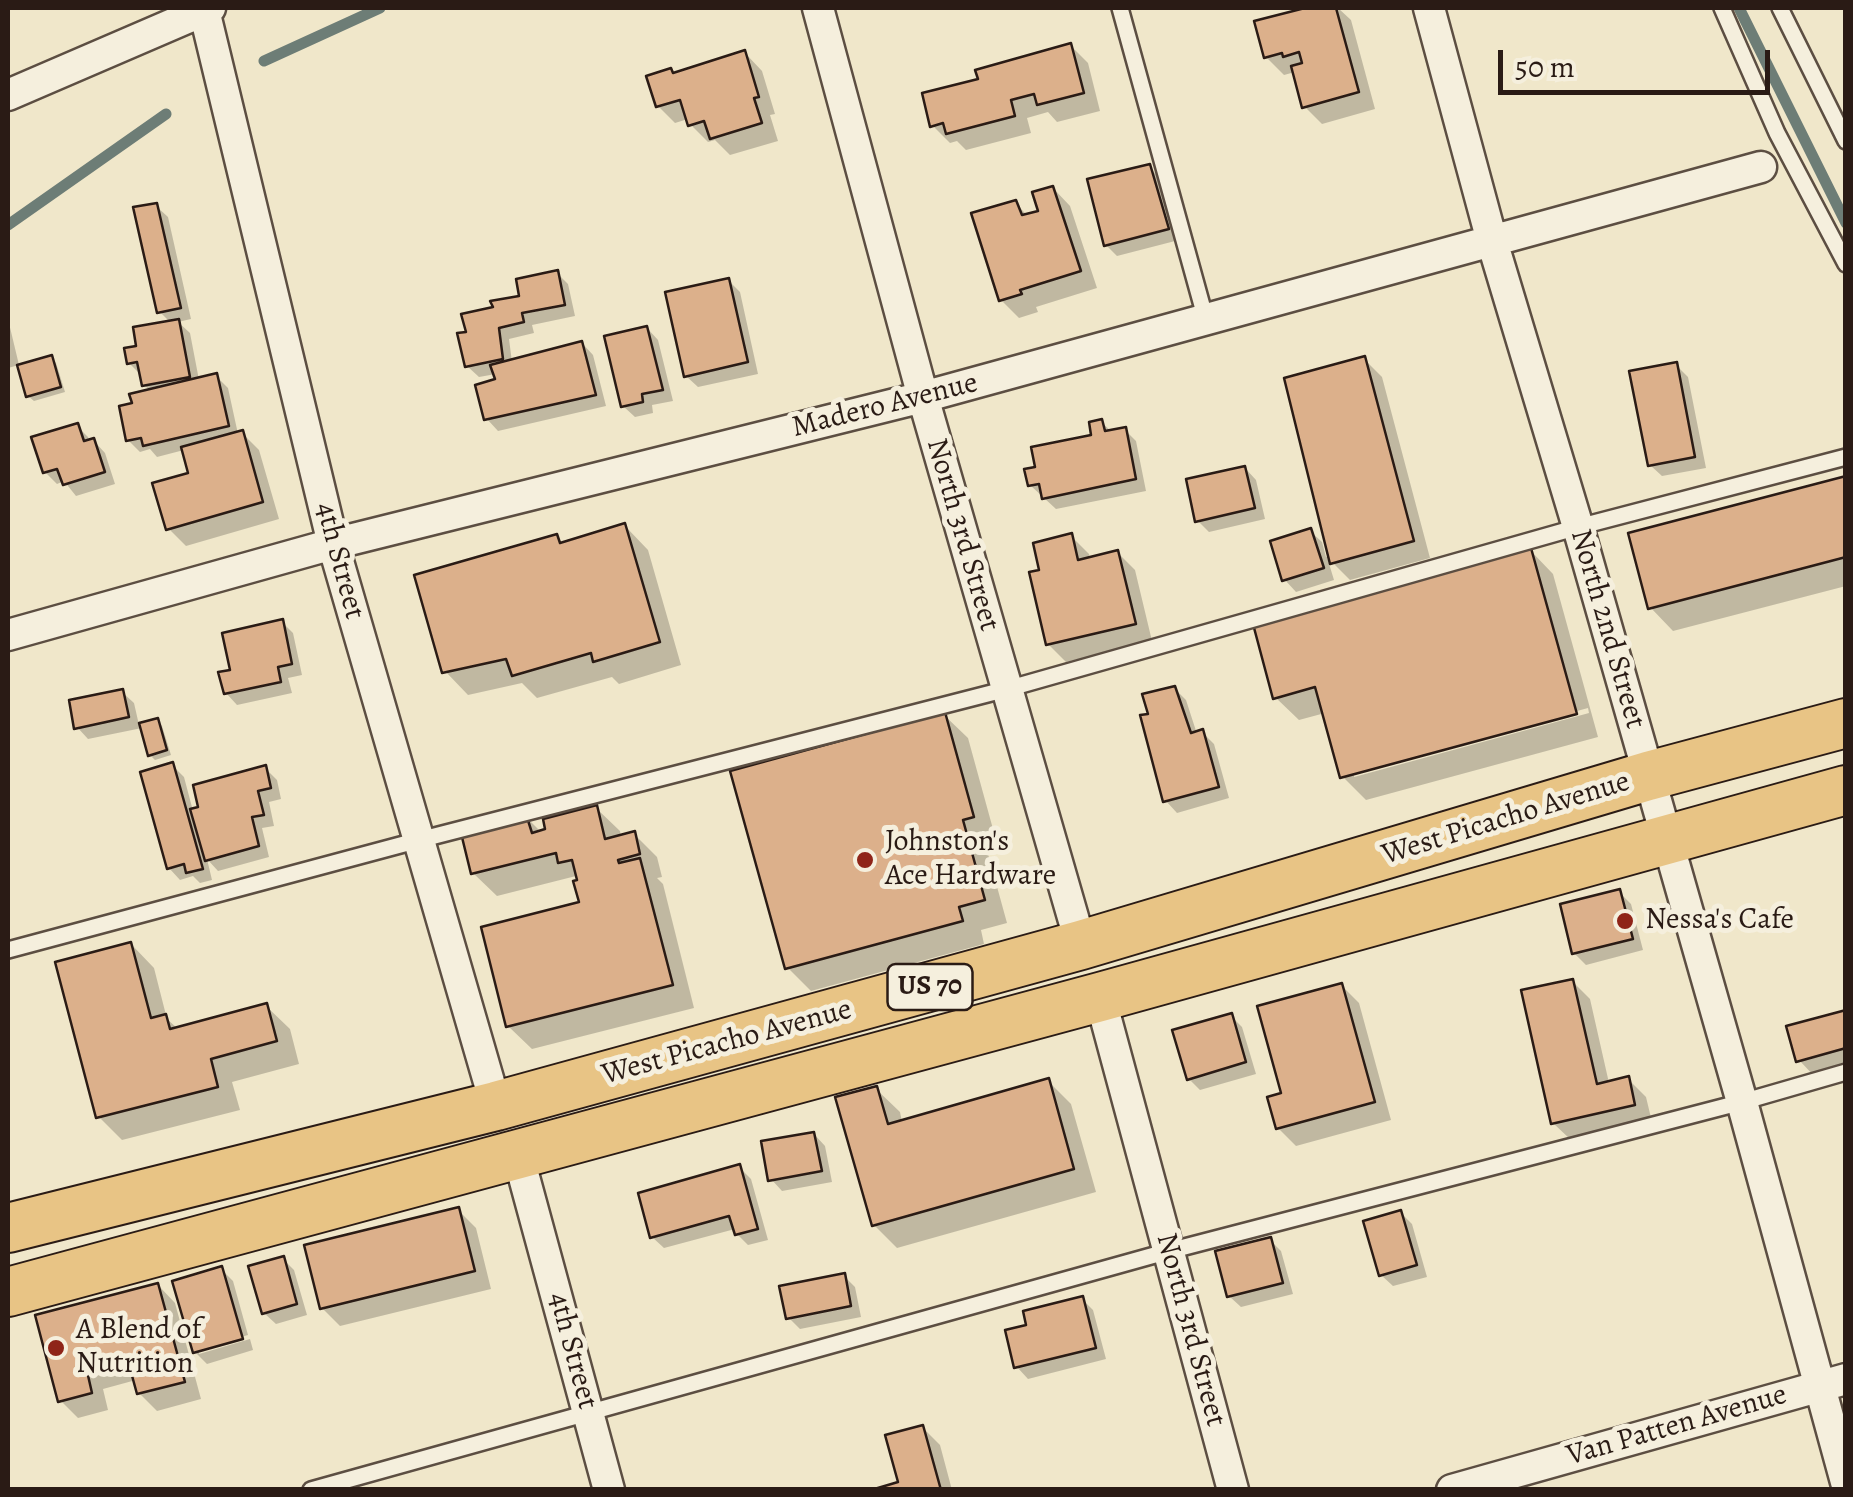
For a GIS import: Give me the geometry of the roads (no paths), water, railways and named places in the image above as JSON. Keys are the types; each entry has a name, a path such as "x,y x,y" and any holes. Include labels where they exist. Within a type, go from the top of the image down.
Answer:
{"main road":[{"name":"West Picacho Avenue","path":"8,1228 496,1106 1081,945 1648,776 1846,723"},
{"name":"West Picacho Avenue","path":"8,1292 1100,997 1846,790"}],"street":[{"name":"North 3rd Street","path":"818,8 922,397 1081,945"},
{"name":"North 2nd Street","path":"1429,8 1492,241 1742,1102 1833,1383 1846,1482"},
{"path":"8,96 207,9"},
{"name":"4th Street","path":"207,9 333,544 496,1106"},
{"name":"Madero Avenue","path":"8,635 333,544 922,397 1761,168"},
{"name":"North 3rd Street","path":"1100,997 1233,1490"},
{"name":"4th Street","path":"518,1155 610,1490"},
{"name":"Van Patten Avenue","path":"1452,1490 1833,1383"}],"lane":[{"path":"1120,8 1206,320"},
{"path":"1722,8 1777,133 1846,264"},
{"path":"1780,8 1846,142"},
{"path":"8,950 1007,689 1578,527 1846,457"},
{"path":"312,1490 1168,1251 1846,1072"}],"waterway":[{"path":"264,61 380,8"},
{"path":"1739,8 1846,223"},
{"path":"8,225 166,114"}],"place":[{"name":"Johnston's Ace Hardware","path":"865,860"},
{"name":"Nessa's Cafe","path":"1625,921"},
{"name":"A Blend of Nutrition","path":"56,1348"}]}
